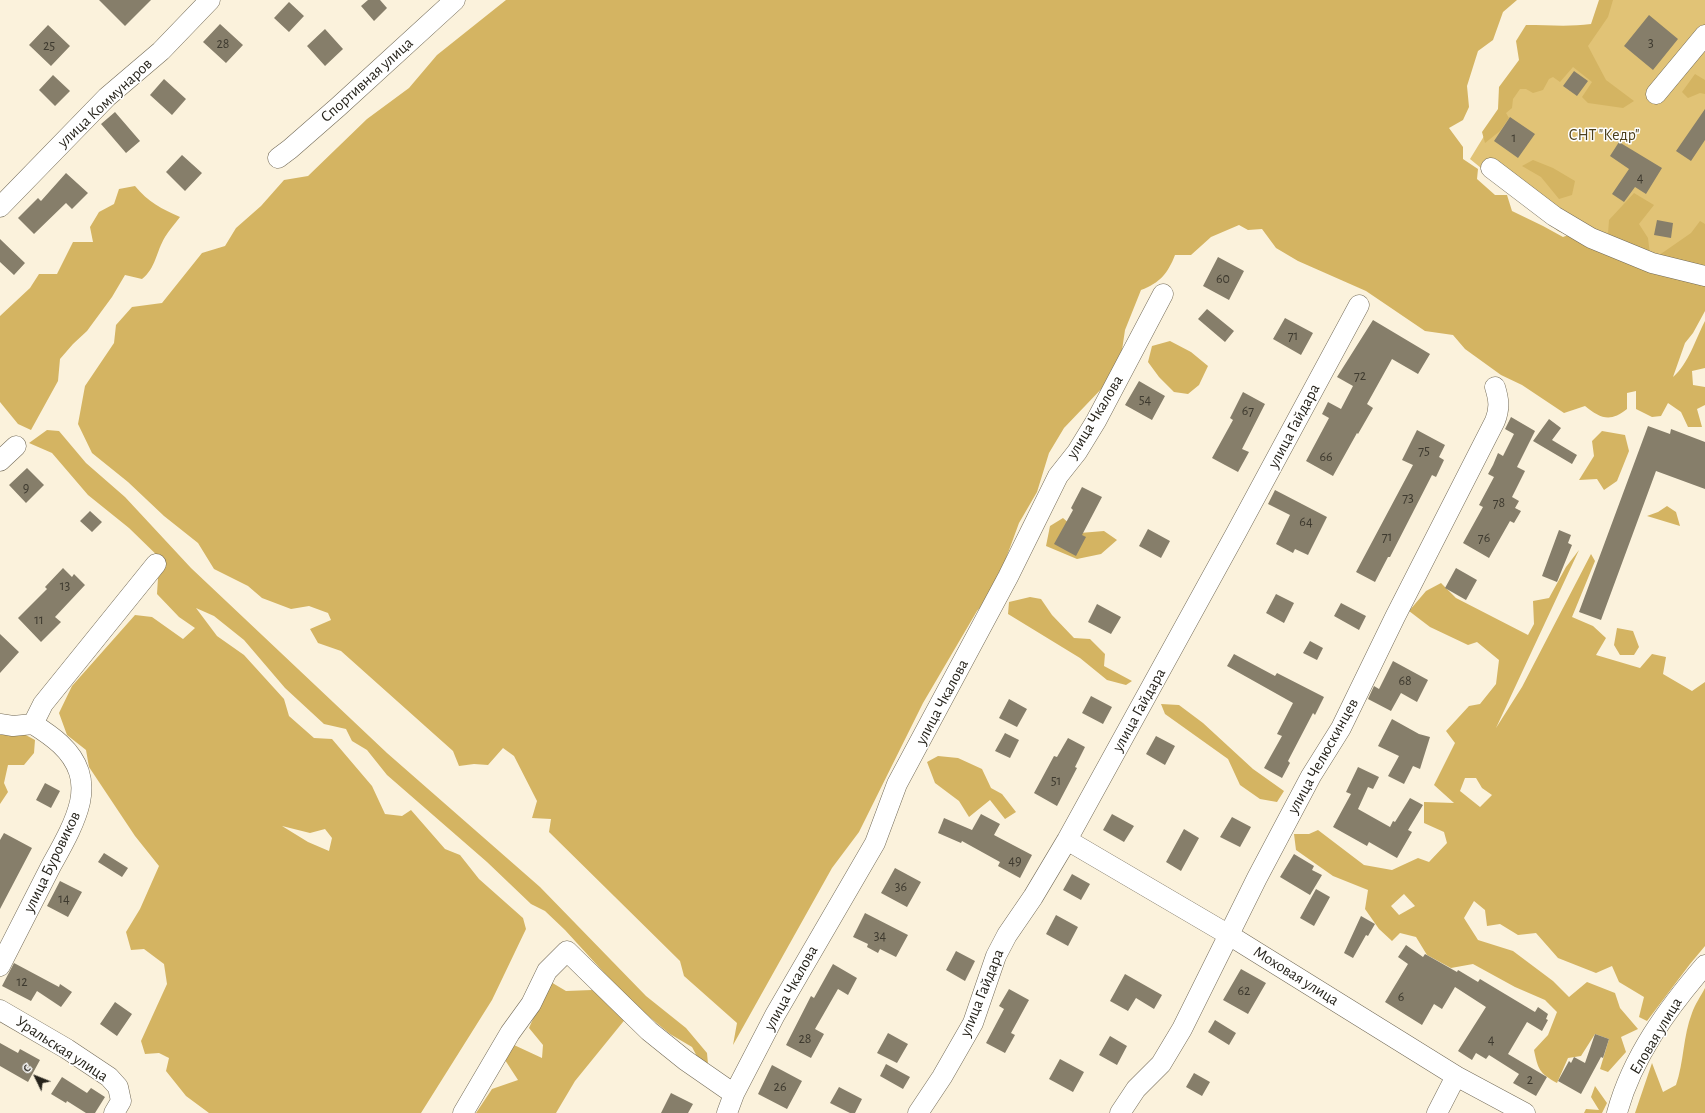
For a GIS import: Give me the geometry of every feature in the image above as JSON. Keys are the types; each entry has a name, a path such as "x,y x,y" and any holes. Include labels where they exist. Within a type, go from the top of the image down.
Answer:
{"street":[{"name":"улица Коммунаров","path":"0,206 107,97 161,51 210,0"},
{"name":"Спортивная улица","path":"278,158 338,107 455,0"},
{"path":"1656,94 1705,35"},
{"path":"1491,168 1554,216 1591,238 1652,263 1705,276"},
{"name":"улица Чкалова","path":"727,1113 734,1094 775,1015 875,843 897,784 1008,577 1058,476 1077,452 1096,421 1163,294"},
{"name":"улица Гайдара","path":"918,1113 942,1077 973,1023 996,956 1007,935 1033,897 1067,840 1236,534 1359,305"},
{"name":"улица Челюскинцев","path":"1120,1113 1136,1089 1161,1064 1182,1029 1264,864 1312,776 1341,728 1395,617 1495,421 1499,409 1499,398 1495,387"},
{"path":"0,461 16,446"},
{"path":"0,724 13,726 33,724 43,704 156,564"},
{"name":"улица Буровиков","path":"0,966 70,830 80,802 82,786 79,771 71,757 53,737 33,724"},
{"name":"Моховая улица","path":"1067,840 1229,935 1456,1076 1525,1113"},
{"path":"463,1113 510,1033 530,1004 547,971 568,951 650,1031 685,1060 734,1094"},
{"name":"Еловая улица","path":"1617,1113 1642,1053 1680,996 1705,965"},
{"name":"Уральская улица","path":"0,1010 67,1049 109,1077 118,1087 121,1102 114,1113"},
{"path":"1437,1113 1456,1076"}],"green space":[{"name":"СНТ \"Кедр\"","path":"1606,0 1705,0 1705,281 1640,266 1558,231 1470,159 1535,53 1594,25"}],"shaded area":[{"path":"506,0 1517,0 1503,12 1493,40 1478,51 1467,86 1469,107 1463,120 1449,128 1463,147 1463,159 1478,169 1477,179 1495,195 1507,195 1512,211 1563,237 1582,230 1705,282 1705,311 1693,333 1685,343 1673,377 1683,366 1705,321 1705,368 1692,371 1693,385 1705,387 1705,405 1697,409 1702,427 1688,427 1681,412 1668,403 1661,416 1652,417 1636,409 1636,391 1627,393 1627,409 1615,416 1600,416 1585,406 1564,413 1522,385 1501,375 1465,349 1453,335 1425,331 1366,291 1298,261 1276,248 1262,229 1248,230 1239,225 1211,237 1191,255 1175,255 1162,277 1158,281 1141,290 1125,330 1121,357 1106,384 1064,428 1049,453 1037,492 1019,523 994,591 977,611 923,703 859,832 832,868 733,1045 737,1023 684,976 680,961 549,832 551,819 532,818 537,801 514,756 503,748 488,765 474,764 459,766 453,751 341,651 318,643 310,629 331,620 328,613 309,606 291,609 262,598 248,586 214,569 198,543 164,516 128,482 92,453 78,424 85,386 114,343 116,325 132,307 162,303 202,253 225,246 236,228 261,206 284,180 308,176 367,119 409,88 437,55"},
{"path":"1599,0 1613,0 1608,17 1588,46 1606,80 1634,101 1623,108 1588,103 1582,97 1592,82 1573,67 1560,82 1553,77 1549,79 1543,90 1533,93 1526,89 1520,89 1513,99 1512,108 1506,113 1509,118 1500,131 1485,143 1482,132 1498,109 1499,87 1519,60 1516,41 1526,25 1567,26 1591,24"},
{"path":"1695,74 1705,80 1705,94 1700,93 1688,98 1682,92"},
{"path":"1533,160 1553,168 1575,181 1572,195 1559,199 1541,177 1522,166"},
{"path":"135,186 156,204 180,217 165,237 147,275 142,279 125,275 112,297 87,331 60,359 58,381 31,430 18,424 0,402 0,316 30,288 39,274 57,274 73,242 93,242 90,227 99,212 114,204 119,189"},
{"path":"1634,193 1654,205 1639,224 1648,238 1650,255 1621,247 1608,234 1609,220"},
{"path":"1700,221 1705,224 1705,278 1655,258 1691,233"},
{"path":"1170,341 1191,352 1208,366 1199,385 1188,394 1174,392 1159,377 1148,362 1152,346"},
{"path":"47,430 59,431 86,463 125,497 191,568 387,753 540,887 646,996 686,1028 707,1053 708,1064 700,1062 692,1047 670,1034 630,1001 565,930 545,911 531,904 487,862 387,775 367,750 352,741 346,729 324,724 285,688 244,640 214,616 196,608 217,636 244,655 284,699 289,716 314,738 332,739 372,786 385,814 402,816 411,810 445,849 460,855 479,879 523,918 526,929 492,1000 421,1113 209,1113 186,1096 166,1071 169,1058 159,1053 145,1054 141,1041 167,984 164,964 144,949 131,950 126,932 140,909 159,866 135,836 89,767 86,750 67,735 59,713 72,686 135,615 152,617 183,639 195,628 179,617 157,594 158,578 166,564 129,528 88,495 52,453 29,443","holes":["282,826 310,833 325,829 332,838 329,851 308,842"]},
{"path":"1602,431 1625,435 1629,451 1617,481 1604,490 1597,479 1579,480 1594,456 1592,441"},
{"path":"1667,506 1676,512 1680,526 1647,516 1658,512"},
{"path":"1063,518 1080,533 1104,531 1117,540 1101,554 1077,559 1046,546 1050,526"},
{"path":"1579,550 1496,728 1522,687 1591,554 1595,561 1572,617 1593,626 1606,638 1596,655 1640,668 1652,654 1666,657 1663,674 1692,691 1705,682 1705,946 1647,1021 1639,1017 1644,997 1619,982 1612,966 1596,973 1558,958 1536,933 1518,935 1500,924 1487,926 1485,910 1474,901 1464,918 1478,940 1513,951 1553,981 1569,997 1587,982 1615,993 1620,1008 1638,1029 1621,1037 1626,1052 1608,1072 1600,1069 1609,1039 1595,1034 1581,1056 1568,1058 1557,1083 1540,1070 1534,1050 1548,1035 1557,1012 1545,1000 1515,987 1473,964 1451,968 1427,955 1416,937 1400,933 1392,941 1379,929 1365,909 1368,890 1333,876 1296,850 1294,834 1309,834 1318,830 1364,865 1392,870 1418,858 1429,862 1447,843 1444,832 1424,823 1424,802 1454,803 1434,785 1455,743 1446,731 1469,706 1480,704 1496,684 1499,660 1477,642 1468,645 1430,627 1409,611 1426,591 1441,583 1456,598 1528,635 1534,624 1533,601 1549,598 1566,567","holes":["1465,778 1476,778 1482,788 1492,795 1480,807 1460,791","1404,894 1415,906 1399,915 1391,906"]},
{"path":"1030,597 1041,599 1052,615 1074,638 1090,639 1105,654 1104,666 1132,681 1126,685 1107,680 1080,658 1008,614 1009,602"},
{"path":"1617,628 1633,631 1639,647 1634,655 1620,655 1614,645"},
{"path":"1161,704 1179,705 1203,723 1253,769 1284,791 1277,802 1260,799 1240,785 1228,759 1165,714"},
{"path":"22,733 35,740 34,753 24,765 8,765 4,783 8,792 0,804 0,735"},
{"path":"938,756 958,758 982,769 991,788 1002,794 1016,812 1005,819 990,800 969,817 959,801 935,783 927,762"},
{"path":"539,975 566,991 592,990 627,1017 575,1081 556,1113 476,1113 492,1089 518,1080 505,1060 514,1045 542,1058 543,1045 529,1028 543,996"},
{"path":"1705,988 1705,1113 1635,1113 1652,1063 1663,1092 1676,1085 1681,1067 1689,1022 1695,1006"},
{"path":"1595,1086 1607,1103 1602,1113 1584,1113 1586,1109 1599,1110 1591,1097"}],"building":[{"path":"99,0 151,0 125,26"},
{"path":"368,0 380,0 387,8 374,21 361,6"},
{"path":"289,2 304,16 289,32 274,18"},
{"path":"1649,15 1678,39 1653,70 1624,46"},
{"path":"220,24 243,45 226,63 203,42"},
{"path":"48,25 70,46 51,66 29,45"},
{"path":"325,29 343,49 325,66 307,46"},
{"path":"1574,71 1588,81 1577,96 1563,86"},
{"path":"53,75 70,91 55,106 39,90"},
{"path":"164,79 186,99 172,115 150,95"},
{"path":"1705,109 1705,140 1691,161 1676,151"},
{"path":"115,112 140,141 126,153 101,124"},
{"path":"1510,117 1535,134 1518,158 1494,141"},
{"path":"1619,142 1662,168 1646,194 1635,187 1624,202 1612,194 1629,169 1610,156"},
{"path":"182,155 202,173 185,191 166,172"},
{"path":"66,173 88,193 72,209 66,203 34,234 18,218 38,198 41,201"},
{"path":"1657,220 1673,223 1671,238 1654,235"},
{"path":"0,239 25,263 14,275 0,262"},
{"path":"1218,257 1244,271 1229,300 1203,286"},
{"path":"1207,309 1234,331 1225,342 1198,319"},
{"path":"1285,318 1313,333 1301,355 1273,339"},
{"path":"1373,320 1430,354 1418,374 1392,359 1367,404 1373,408 1333,476 1306,461 1329,418 1322,414 1328,402 1341,409 1353,386 1337,377"},
{"path":"1139,381 1165,396 1152,420 1125,405"},
{"path":"1243,392 1265,404 1242,449 1249,452 1238,472 1212,458 1233,420 1230,418"},
{"path":"1511,417 1535,431 1517,467 1525,471 1512,497 1519,501 1515,508 1521,511 1514,523 1510,521 1489,558 1463,543 1483,507 1479,505 1494,477 1488,474 1498,453 1503,456 1514,434 1505,429"},
{"path":"1549,419 1561,428 1552,440 1577,455 1572,464 1533,441"},
{"path":"1648,426 1670,434 1671,429 1705,442 1705,489 1656,471 1601,620 1579,612"},
{"path":"1417,430 1445,445 1439,457 1444,460 1436,477 1432,475 1390,557 1388,557 1375,582 1356,572 1413,465 1402,460"},
{"path":"27,468 44,485 26,503 9,485"},
{"path":"1082,487 1102,497 1082,535 1086,537 1076,556 1054,544 1073,510 1071,508"},
{"path":"1275,490 1327,517 1308,555 1295,549 1293,553 1276,544 1290,515 1268,504"},
{"path":"90,511 102,522 92,532 80,521"},
{"path":"1148,529 1170,541 1161,558 1139,546"},
{"path":"1559,530 1571,535 1568,543 1572,545 1557,582 1542,576"},
{"path":"63,568 72,577 74,574 85,585 55,617 61,622 41,642 18,618 47,589 45,587"},
{"path":"1456,568 1477,580 1466,600 1445,588"},
{"path":"1276,594 1294,603 1284,623 1266,613"},
{"path":"1341,603 1366,616 1359,630 1334,616"},
{"path":"1097,604 1121,617 1111,634 1088,622"},
{"path":"0,634 19,652 0,673"},
{"path":"1310,641 1323,648 1317,660 1303,653"},
{"path":"1234,654 1275,676 1277,673 1324,697 1315,715 1313,713 1288,761 1290,763 1282,778 1264,768 1282,736 1277,734 1293,703 1227,666"},
{"path":"1393,661 1428,680 1417,702 1401,693 1391,711 1368,699 1374,686 1379,689"},
{"path":"1091,696 1112,707 1103,724 1082,713"},
{"path":"1009,699 1027,709 1017,727 999,718"},
{"path":"1392,719 1419,734 1430,737 1420,769 1413,766 1404,784 1388,776 1399,756 1378,746"},
{"path":"1005,733 1019,740 1010,758 995,751"},
{"path":"1156,736 1175,746 1165,765 1146,754"},
{"path":"1068,738 1085,747 1075,767 1077,768 1057,806 1034,793 1054,756 1057,757"},
{"path":"1358,767 1379,777 1373,789 1368,787 1358,809 1390,827 1393,821 1395,822 1410,798 1423,805 1408,830 1412,832 1397,858 1369,842 1367,846 1333,827 1351,794 1346,792"},
{"path":"45,783 60,791 51,808 36,800"},
{"path":"981,814 1000,824 994,835 1032,855 1020,878 998,866 1000,862 962,841 961,843 938,833 944,818 972,830"},
{"path":"1112,814 1134,826 1124,842 1103,830"},
{"path":"1232,817 1251,827 1240,847 1220,837"},
{"path":"1184,829 1199,838 1181,871 1166,862"},
{"path":"4,833 32,848 0,909 0,840"},
{"path":"104,853 128,868 122,877 98,862"},
{"path":"1294,854 1314,866 1312,870 1322,875 1310,895 1280,877"},
{"path":"895,868 921,882 907,907 881,893"},
{"path":"1072,874 1090,884 1081,900 1063,890"},
{"path":"60,881 82,892 68,917 47,906"},
{"path":"1316,889 1330,897 1314,926 1300,918"},
{"path":"865,913 908,935 896,957 880,949 878,953 867,947 868,944 853,937"},
{"path":"1056,915 1078,927 1068,946 1046,934"},
{"path":"1361,916 1375,924 1368,936 1366,935 1353,958 1344,953"},
{"path":"1406,945 1423,957 1425,954 1457,972 1458,970 1478,982 1480,979 1535,1012 1538,1007 1548,1014 1546,1019 1548,1020 1542,1031 1527,1022 1508,1054 1547,1077 1536,1096 1513,1083 1519,1074 1489,1055 1486,1059 1476,1053 1472,1060 1458,1051 1486,1007 1455,987 1442,1009 1434,1004 1422,1025 1385,1002 1408,964 1398,957"},
{"path":"956,951 975,961 965,981 946,970"},
{"path":"14,963 59,987 60,984 72,992 61,1007 37,991 31,1001 2,986"},
{"path":"833,964 857,978 848,995 838,989 815,1029 824,1034 811,1058 786,1045 811,996 814,998"},
{"path":"1241,969 1266,983 1248,1014 1223,1000"},
{"path":"1125,974 1162,995 1154,1009 1136,998 1128,1011 1110,1001"},
{"path":"1009,989 1029,1000 1011,1033 1015,1035 1005,1053 986,1043 1004,1009 999,1006"},
{"path":"115,1002 132,1014 117,1036 100,1024"},
{"path":"1215,1020 1236,1033 1229,1045 1208,1032"},
{"path":"888,1033 908,1044 897,1063 877,1053"},
{"path":"1595,1034 1609,1039 1603,1058 1601,1057 1581,1094 1558,1081 1569,1061 1571,1063 1574,1057 1585,1063"},
{"path":"1110,1036 1127,1046 1117,1065 1099,1055"},
{"path":"0,1043 18,1053 20,1049 40,1060 28,1082 0,1066"},
{"path":"1060,1059 1084,1072 1073,1092 1049,1079"},
{"path":"886,1064 910,1077 903,1089 880,1076"},
{"path":"772,1065 802,1081 787,1109 758,1094"},
{"path":"1194,1073 1210,1082 1202,1096 1186,1087"},
{"path":"62,1077 87,1093 91,1088 105,1097 95,1113 86,1113 67,1101 66,1103 51,1094"},
{"path":"839,1087 862,1099 855,1113 850,1113 830,1103"},
{"path":"671,1093 693,1104 688,1113 661,1113"}]}
